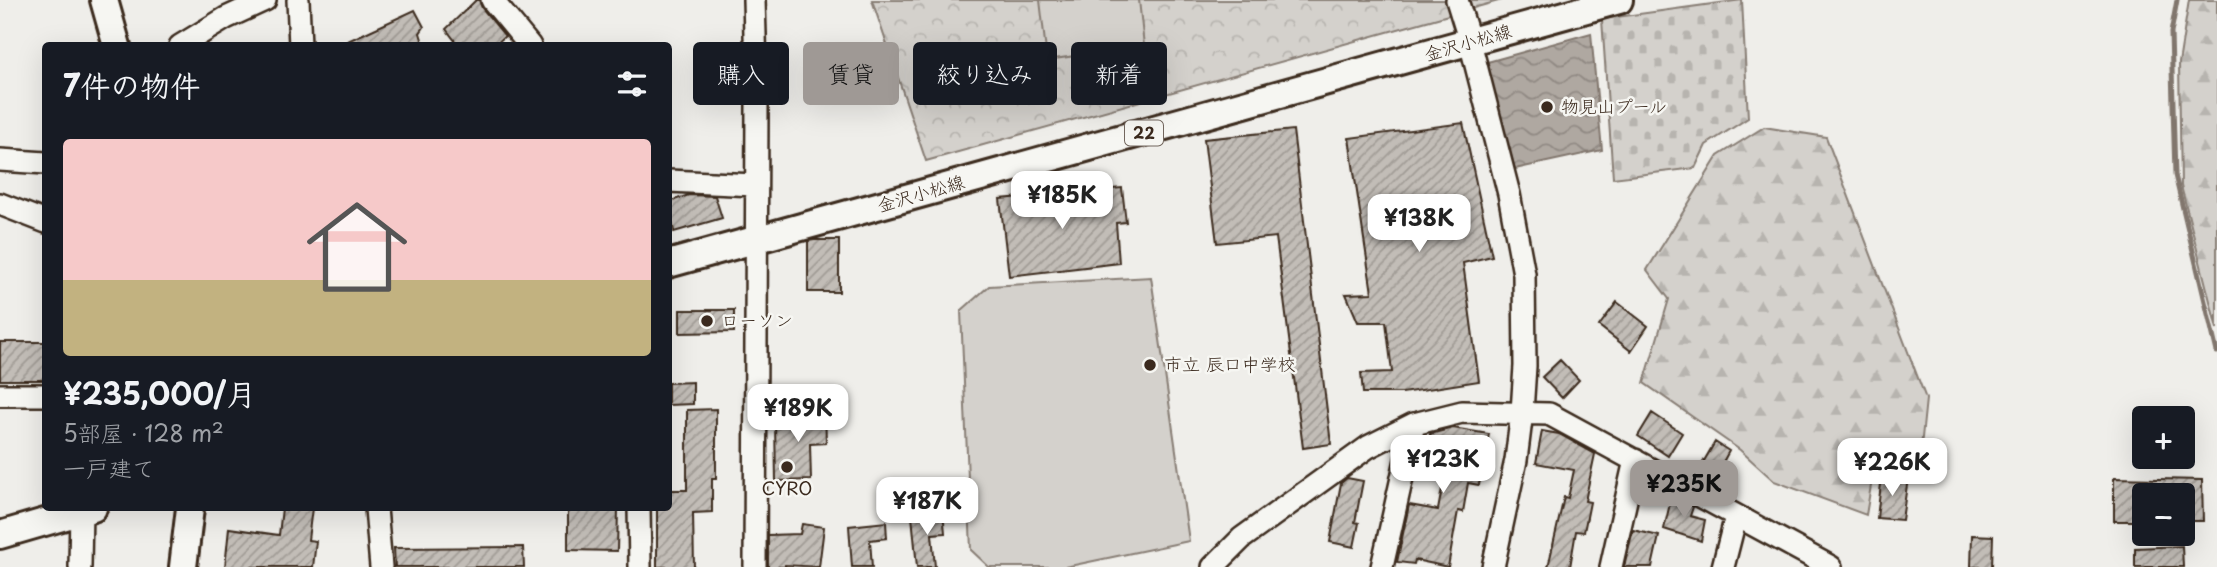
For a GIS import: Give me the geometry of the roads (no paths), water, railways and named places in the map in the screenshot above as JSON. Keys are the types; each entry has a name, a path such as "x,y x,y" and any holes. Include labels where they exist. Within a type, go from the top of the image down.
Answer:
{"main road":[{"path":"104,0 116,42"},
{"name":"金沢小松線","path":"672,263 1619,0"},
{"path":"0,535 78,511"},
{"path":"183,567 190,511"}],"street":[{"path":"187,42 226,18 265,0"},
{"path":"298,0 300,42"},
{"path":"492,0 527,42"},
{"path":"754,0 757,104 755,567"},
{"path":"1457,0 1509,194 1524,274 1525,366 1522,412 1516,460 1493,567"},
{"path":"0,160 42,163"},
{"path":"672,181 755,185"},
{"path":"0,204 42,220"},
{"path":"0,395 42,395"},
{"path":"1213,567 1242,538 1368,447 1414,424 1462,411 1549,414 1830,567"},
{"path":"1382,567 1414,424"},
{"path":"1611,567 1635,460"},
{"path":"80,567 85,511"},
{"path":"376,511 381,567"},
{"path":"639,511 640,567"},
{"path":"1723,567 1736,516"}],"water":[{"name":"物見山プール","path":"1591,33 1602,150 1515,169 1484,63"}],"waterway":[{"path":"2177,0 2171,33 2175,175 2217,352"}],"place":[{"name":"物見山プール","path":"1547,107"},
{"name":"ローソン","path":"707,321"},
{"name":"市立 辰口中学校","path":"1150,365"},
{"name":"CYRO","path":"787,467"}]}
